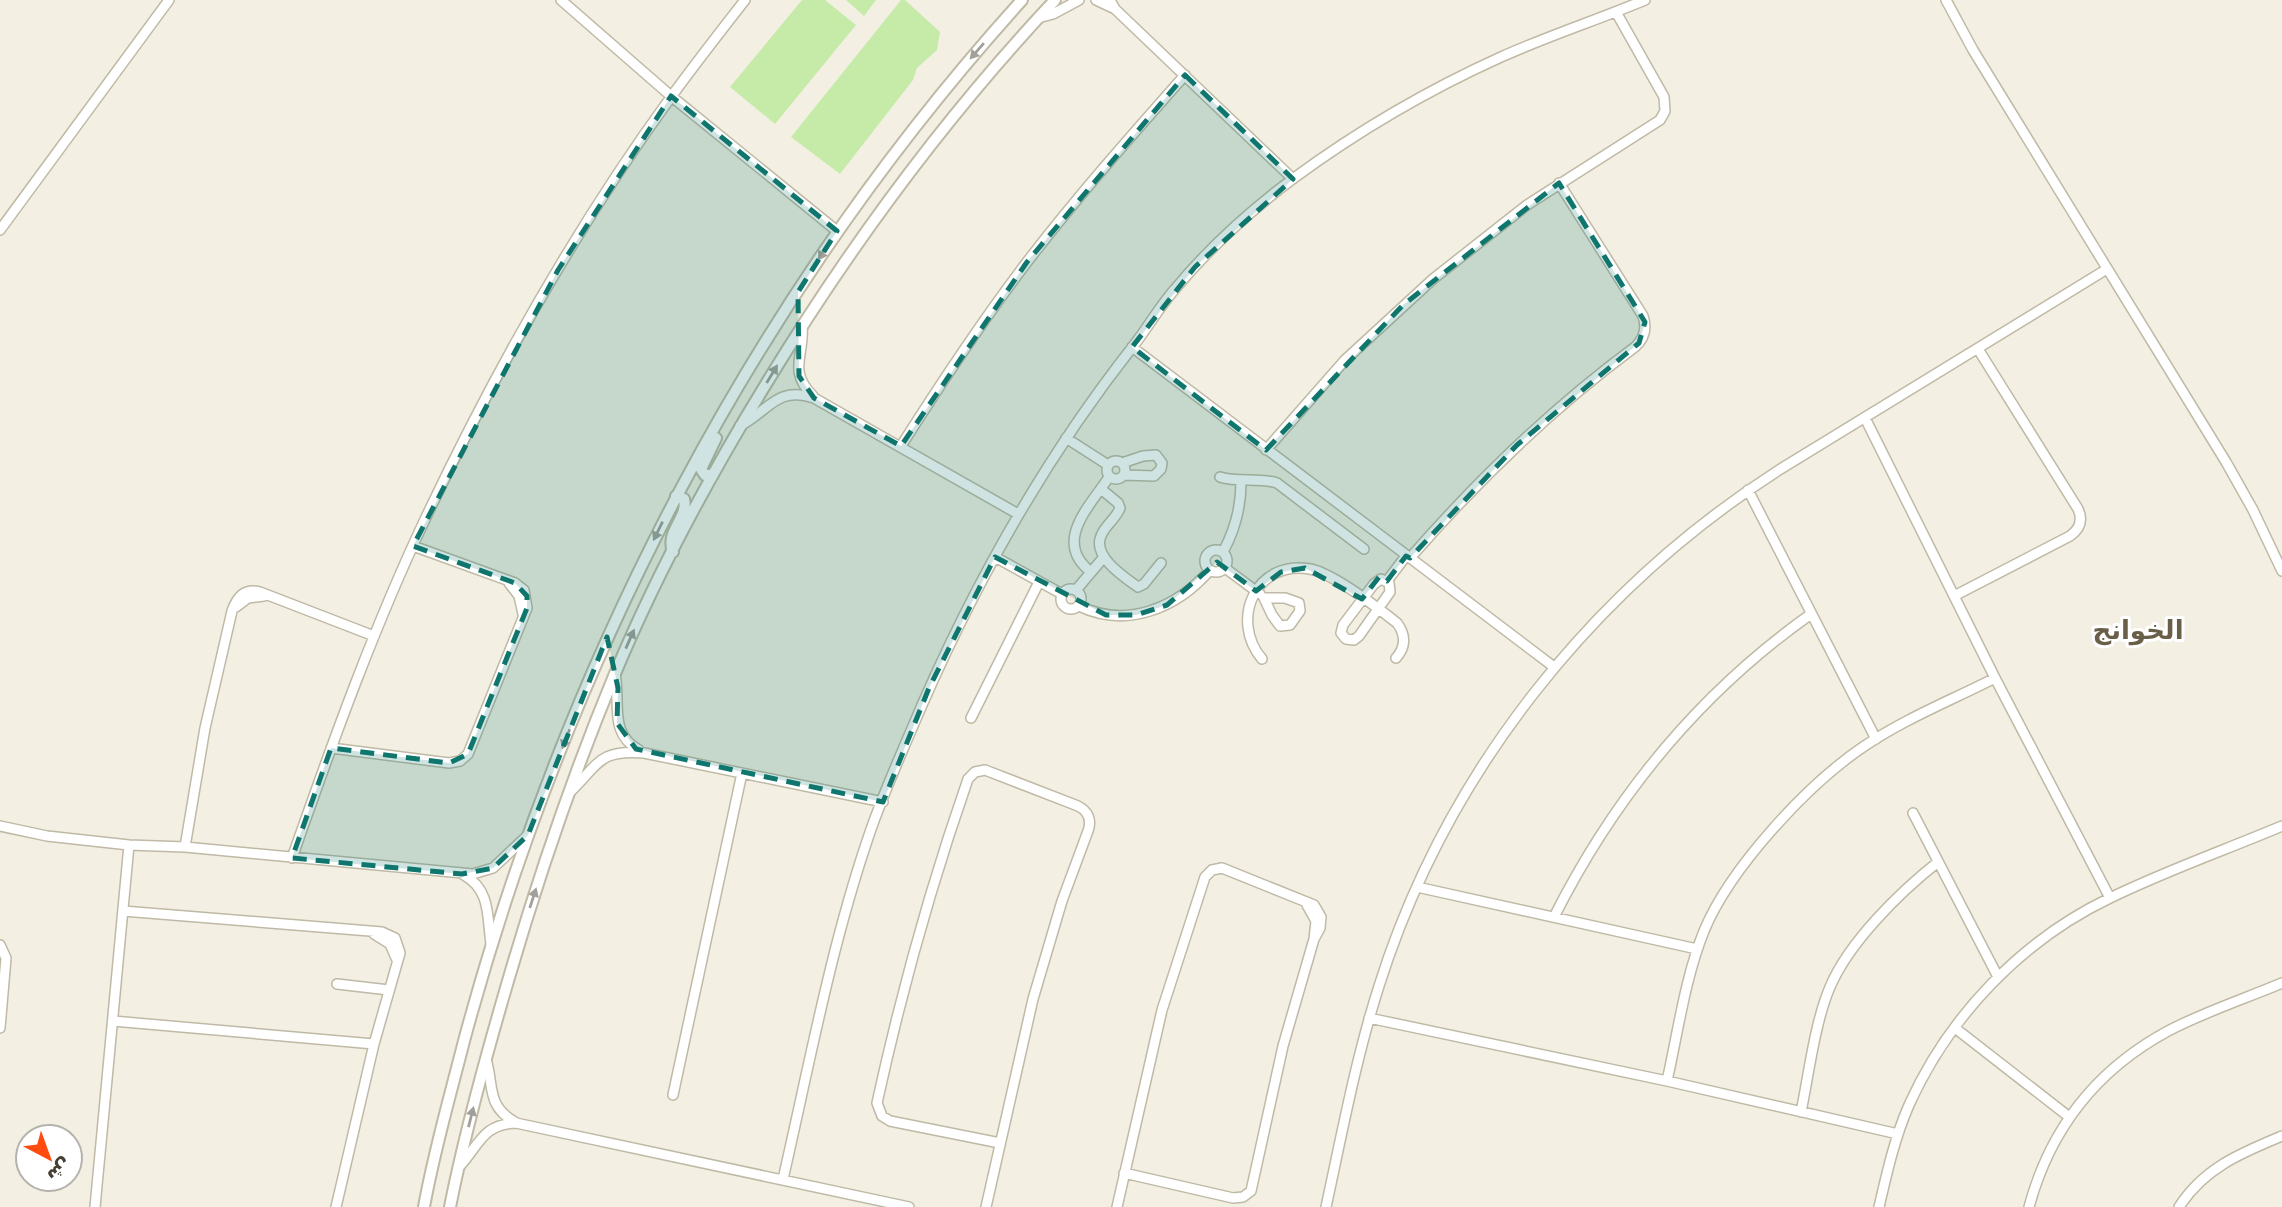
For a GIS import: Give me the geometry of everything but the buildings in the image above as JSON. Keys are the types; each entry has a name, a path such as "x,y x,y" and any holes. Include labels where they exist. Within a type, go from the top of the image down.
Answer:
{"street":[{"path":"0,230 169,0"},
{"path":"561,0 671,96 837,231"},
{"path":"292,858 374,636 413,546 472,425 558,270 613,182 671,96 745,0"},
{"path":"424,1207 442,1125 491,944 528,835 599,658 676,496 716,425 837,231 940,95 1022,0"},
{"path":"450,1207 486,1057 529,910 615,674 673,552 740,426 802,325 899,185 965,102 1055,0"},
{"path":"1038,18 1053,14 1079,0"},
{"path":"1096,0 1112,4 1293,179"},
{"path":"783,1179 843,920 868,837 929,688 995,557 1018,514 1092,398 1172,291 1242,221 1293,179 1380,121 1439,87 1511,52 1645,0"},
{"path":"1946,0 1973,50 2240,486 2282,571"},
{"path":"1266,450 1318,389 1403,305 1463,253 1559,183 1656,123 1665,111 1664,97 1616,12"},
{"path":"901,446 957,360 1027,262 1098,174 1185,75"},
{"path":"1387,581 1517,445 1643,338 1643,316 1559,183"},
{"path":"1326,1207 1369,1018 1391,950 1417,887 1447,825 1481,767 1521,708 1554,667 1640,576 1748,490 2107,269"},
{"path":"802,325 803,340 798,368 802,382 814,398"},
{"path":"1132,347 1554,667"},
{"path":"1956,595 2075,533 2080,524 2080,514 1978,349"},
{"path":"740,426 783,396 797,394 814,398 1018,514"},
{"path":"1865,418 2110,898"},
{"path":"713,475 705,475 701,468 716,437 716,425"},
{"path":"1066,438 1108,465"},
{"path":"1150,454 1159,457 1162,463 1161,469 1154,476 1124,475 1115,480 1109,477 1106,471 1108,465 1113,461 1122,463 1150,454"},
{"path":"1122,463 1124,475"},
{"path":"1091,572 1078,559 1074,534 1078,523 1109,477"},
{"path":"1220,477 1241,482 1277,483 1364,549"},
{"path":"1223,552 1236,523 1241,482"},
{"path":"1101,489 1118,503 1120,508 1100,536 1099,547 1104,557 1138,587 1144,584 1161,563"},
{"path":"1748,490 1876,739"},
{"path":"673,552 671,537 685,505 684,499 676,496"},
{"path":"331,748 449,763 460,761 468,754 527,608 527,596 520,586 413,546"},
{"path":"1223,552 1213,551 1206,561 1210,570 1216,572 1225,568"},
{"path":"1223,552 1227,560 1225,568"},
{"path":"995,557 1062,594"},
{"path":"1076,590 1104,557"},
{"path":"1225,568 1260,595"},
{"path":"1262,659 1252,646 1247,631 1248,606 1260,595 1267,580 1281,572 1305,568 1328,576 1397,623 1402,631 1403,646 1396,659"},
{"path":"1079,606 1105,615 1125,616 1146,612 1186,593 1210,570"},
{"path":"1376,581 1387,581 1391,586 1390,592 1378,610 1357,638 1346,639 1341,633 1342,628 1362,599 1376,581"},
{"path":"971,718 1038,582"},
{"path":"185,847 205,728 232,611 235,602 243,593 254,590 374,636"},
{"path":"1066,590 1076,590 1081,599 1079,606 1073,610 1064,607 1062,594 1066,590"},
{"path":"1555,917 1605,828 1634,785 1674,737 1739,671 1811,614"},
{"path":"615,674 618,688 616,715 620,731 629,744 644,752"},
{"path":"1667,1081 1698,948 1716,909 1771,834 1825,778 1876,739 1996,678"},
{"path":"570,793 603,758 620,751 644,752 883,802"},
{"path":"986,1207 1039,980 1090,826 1089,816 1082,808 985,770 975,772 968,779 923,918 881,1087 884,1109 900,1123 1000,1143"},
{"path":"673,1095 743,773"},
{"path":"1913,813 1998,978"},
{"path":"0,826 47,836 129,845 185,847 462,874 493,868 528,835"},
{"path":"1879,1207 1898,1134 1922,1079 1955,1028 1998,978 2036,944 2110,898 2282,826"},
{"path":"95,1207 129,845"},
{"path":"1801,1112 1824,1006 1835,976 1882,914 1914,880 1938,862"},
{"path":"1117,1207 1124,1173 1159,1022 1199,893 1214,875 1226,873 1239,875 1298,898 1314,915 1314,939 1285,1036 1254,1186 1247,1194 1238,1198 1124,1173"},
{"path":"462,874 476,883 485,897 491,944"},
{"path":"1417,887 1698,948"},
{"path":"123,911 369,932 390,944 396,954 396,964 374,1044 336,1207"},
{"path":"0,945 6,958 0,1028"},
{"path":"2029,1207 2043,1165 2068,1116 2108,1074 2151,1042 2182,1024 2282,983"},
{"path":"337,984 389,990"},
{"path":"1369,1018 1667,1081 1898,1134"},
{"path":"113,1021 374,1044"},
{"path":"1955,1028 2068,1116"},
{"path":"486,1057 492,1097 504,1115 516,1123"},
{"path":"458,1168 478,1140 490,1130 505,1123 516,1123 909,1207"},
{"path":"2179,1207 2198,1182 2220,1164 2282,1136"}],"highlighted area":[{"path":"1185,75 1293,179 1195,267 1132,347 1266,450 1403,305 1559,183 1645,322 1639,343 1517,445 1410,558 1406,556 1387,581 1379,577 1362,599 1305,568 1281,572 1256,591 1217,562 1167,605 1136,615 1106,615 995,557 929,688 883,802 636,749 617,723 618,688 607,637 528,835 493,868 462,874 292,858 331,748 449,763 468,754 527,608 527,596 515,583 413,546 558,270 671,96 837,231 798,292 799,376 814,398 901,446 1027,262"}],"green space":[{"path":"802,0 825,0 856,25 775,124 730,87"},
{"path":"846,0 876,0 864,16"},
{"path":"901,0 905,0 940,32 937,50 917,68 913,80 840,174 791,137"}],"district":[{"name":"الخوانج","path":"2138,630"}]}
